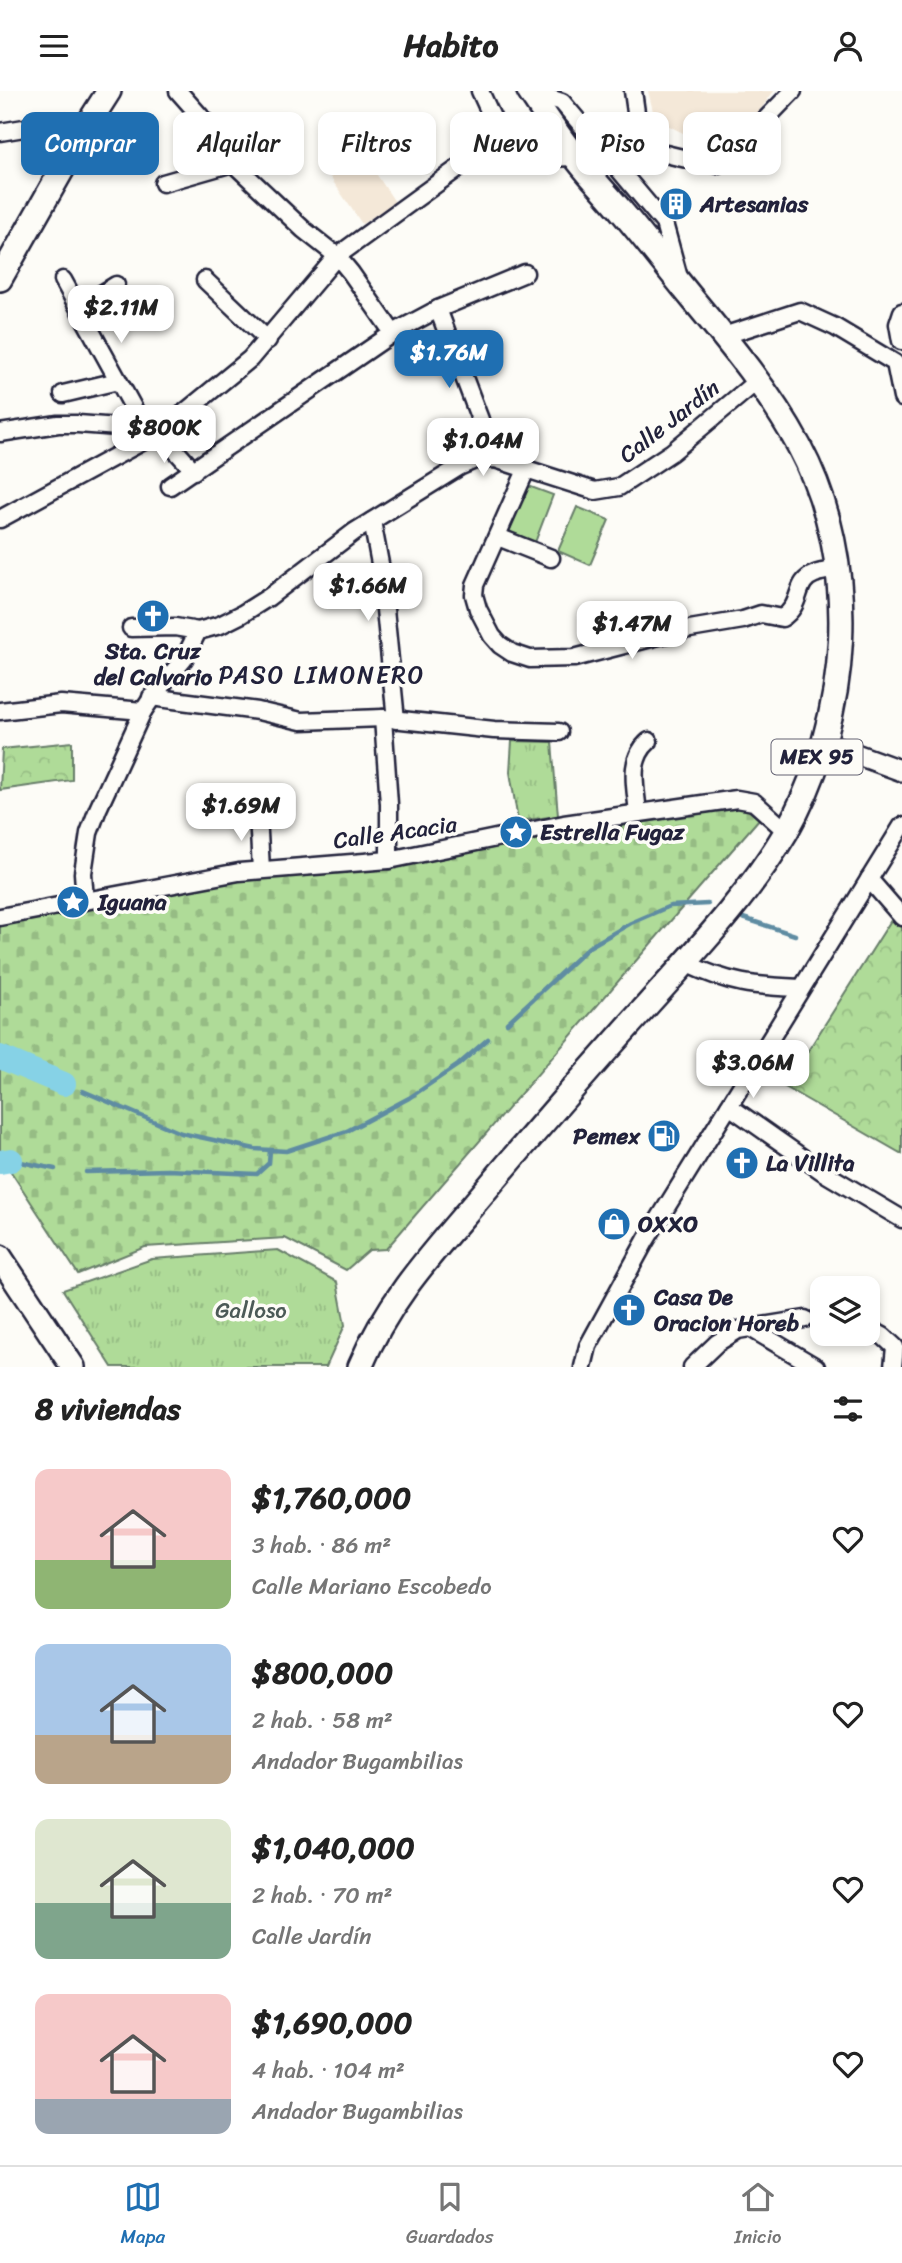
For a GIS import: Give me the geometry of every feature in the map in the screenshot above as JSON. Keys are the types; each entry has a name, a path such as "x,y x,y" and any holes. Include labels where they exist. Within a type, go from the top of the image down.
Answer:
{"highway":[{"path":"96,112 110,91"},
{"name":"MEX 95","path":"360,1367 373,1335 408,1281 750,886 786,831 805,794 823,742 835,689 841,642 841,599 837,570 814,479 784,420 723,336 575,157 529,91"},
{"path":"0,277 59,175"},
{"path":"0,1257 10,1283 73,1367"}],"main road":[{"path":"823,742 902,771"}],"street":[{"path":"178,91 197,112"},
{"path":"480,91 490,112"},
{"path":"529,91 562,102 576,119"},
{"path":"633,91 636,112"},
{"path":"669,155 718,164 732,154 793,91"},
{"path":"0,132 21,129"},
{"path":"562,158 575,157"},
{"path":"0,519 150,432 250,359 337,257 450,174"},
{"path":"163,183 191,175"},
{"path":"246,175 337,257 393,333"},
{"path":"623,175 664,223 680,283"},
{"path":"170,486 393,333 438,309 525,273"},
{"path":"63,280 118,381 150,432"},
{"path":"205,281 268,340"},
{"path":"79,308 117,285"},
{"path":"438,309 495,459"},
{"path":"723,336 800,311 835,327 895,363"},
{"path":"902,312 898,324 902,340 895,363 902,398"},
{"path":"63,394 118,381"},
{"name":"Calle Jardín","path":"198,631 219,625 269,597 328,550 458,467 475,460 495,459 595,491 619,487 672,452 757,381"},
{"path":"0,433 78,424 150,432 169,443 194,471"},
{"path":"527,468 475,585 474,595 483,621 500,645 512,653 530,659 574,658 678,631 743,620 761,614 782,618 791,612 801,585 811,576 837,570"},
{"path":"373,521 381,569 389,720 389,860"},
{"path":"498,537 551,558"},
{"path":"85,900 83,873 89,833 147,704 184,659 198,631 175,627 131,628"},
{"path":"0,711 61,704 147,704 258,711 301,721 389,720 494,730 559,732"},
{"path":"638,813 634,771 636,758 649,741"},
{"name":"Calle Acacia","path":"0,917 239,871 389,860 564,824 737,799 754,802 786,831"},
{"path":"258,814 261,870"},
{"path":"583,1367 588,1346 646,1240 902,825"},
{"path":"869,879 902,917"},
{"path":"685,963 717,978 752,986 801,988"},
{"path":"729,1106 823,1172 902,1219"},
{"path":"692,1367 738,1330 805,1319"},
{"path":"752,1329 816,1367"},
{"path":"880,1334 898,1346 893,1367"}],"shaded area":[{"path":"648,91 774,91 759,112 683,112 683,133 669,126 669,112 653,112"},
{"path":"377,175 395,202 362,224 330,177"}],"green space":[{"path":"523,484 553,495 534,545 508,537"},
{"path":"577,507 609,520 590,565 558,551"},
{"path":"512,741 552,742 558,816 518,821 510,772"},
{"path":"72,742 72,780 0,790 2,749"},
{"path":"743,806 759,819 386,1249 369,1250 346,1270 285,1238 145,1247 78,1274 0,1155 0,923 130,903 242,877 349,871"},
{"path":"902,903 902,1154 785,1087"},
{"name":"Galloso","path":"278,1250 337,1282 345,1325 326,1367 112,1367 63,1290 152,1259"}],"waterway":[{"path":"507,1023 589,947 631,923 670,906 708,904"},
{"path":"743,918 795,935"},
{"path":"83,1091 181,1133 255,1149 286,1151 347,1131 409,1098 458,1065 488,1039"},
{"path":"0,1057 64,1084"},
{"path":"86,1172 168,1170 257,1174 269,1163 270,1150"},
{"path":"11,1160 55,1169"},
{"path":"0,1162 11,1160"}],"place":[{"name":"Artesanias","path":"676,204"},
{"name":"Sta. Cruz del Calvario","path":"153,616"},
{"name":"Estrella Fugaz","path":"516,832"},
{"name":"Iguana","path":"73,902"},
{"name":"Pemex","path":"664,1136"},
{"name":"La Villita","path":"742,1163"},
{"name":"OXXO","path":"614,1224"},
{"name":"Casa De Oracion Horeb","path":"629,1310"}],"district":[{"name":"PASO LIMONERO","path":"322,675"}]}
